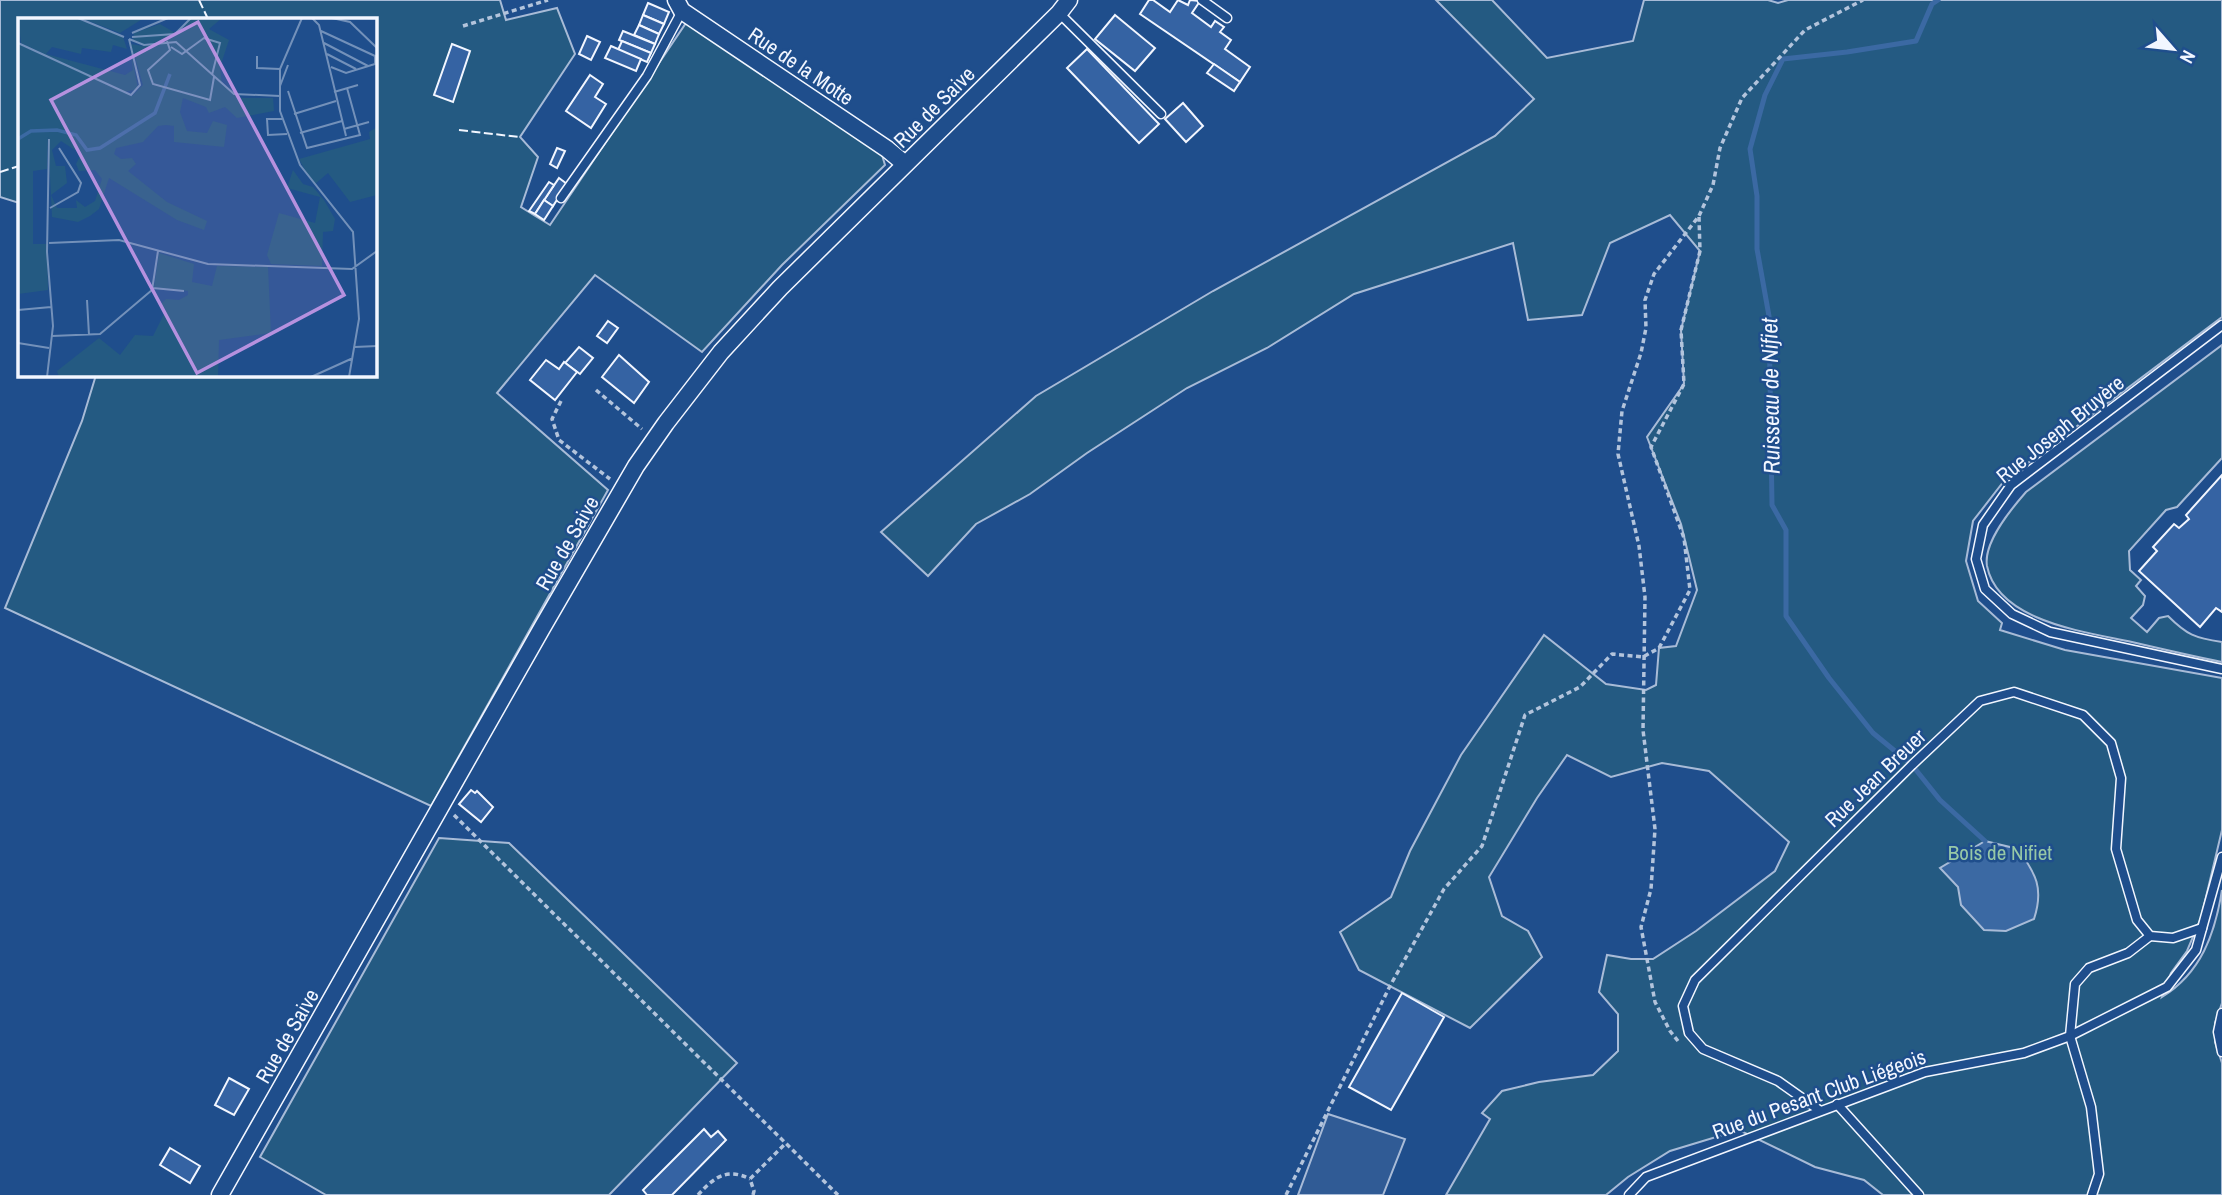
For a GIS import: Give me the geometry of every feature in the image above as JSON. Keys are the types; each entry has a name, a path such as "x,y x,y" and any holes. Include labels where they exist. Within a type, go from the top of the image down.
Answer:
{"street":[{"name":"Rue de la Motte","path":"679,6 905,164"},
{"name":"Rue de Saive","path":"220,1195 623,489 654,440 721,352 780,288 1064,6"}],"lane":[{"path":"1202,0 1227,18"},
{"path":"561,198 647,76 679,6"},
{"path":"1064,6 1161,114"},
{"name":"Rue Joseph Bruyère","path":"2222,325 2011,485 1983,525 1976,559 1985,589 2012,614 2050,632 2222,669"},
{"name":"Rue Jean Breuer","path":"1703,1049 1689,1033 1683,1006 1695,980 1980,701 2014,692 2083,715 2111,743 2121,778 2116,849 2137,920 2150,936"},
{"name":"Rue du Pesant Club Liégeois","path":"1629,1195 1646,1177 1819,1110 1925,1072 2024,1053 2070,1036 2167,987 2196,950 2222,857"},
{"path":"2092,1195 2099,1174 2091,1107 2070,1036 2074,984 2089,968 2128,953 2150,936 2173,938 2202,928"},
{"path":"2222,1013 2218,1032 2222,1052"},
{"path":"1703,1049 1778,1081 1819,1110"},
{"path":"1837,1104 1919,1195"}],"path":[{"path":"463,26 548,0"},
{"path":"1703,1049 1683,1048 1655,1002 1641,927 1651,889 1654,829 1643,730 1645,597 1639,546 1618,454 1622,411 1641,353 1646,328 1645,300 1654,274 1699,216 1713,185 1720,148 1742,98 1805,30 1863,0"},
{"path":"1286,1195 1390,986 1444,889 1482,846 1525,715 1580,687 1612,654 1643,657 1660,648 1690,590 1684,538 1651,447 1684,384 1681,330 1700,251 1699,216"},
{"path":"596,390 654,440"},
{"path":"561,401 552,419 559,440 623,489"},
{"path":"443,804 838,1195"},
{"path":"750,1179 786,1143"},
{"path":"698,1195 709,1182 739,1173 750,1179 754,1191 752,1195"}],"green space":[{"path":"0,0 500,0 506,20 557,8 575,54 520,137 538,157 521,207 550,225 686,23 882,155 885,165 782,265 702,352 595,275 497,393 608,490 431,806 5,608 82,421 96,376 376,376 376,18 18,18 18,203 0,197"},
{"name":"Bois de Nifiet","path":"1436,0 1492,0 1547,58 1633,41 1644,0 1768,0 1778,3 1788,0 2222,0 2222,317 2004,481 1973,521 1966,561 1978,601 2002,623 2000,630 2065,650 2222,678 2222,830 2201,918 2187,951 2171,973 2162,997 2187,976 2204,951 2215,922 2222,890 2222,1003 2215,1023 2215,1042 2222,1063 2222,1195 1883,1195 1864,1180 1815,1167 1739,1130 1670,1151 1628,1177 1606,1195 1446,1195 1490,1119 1482,1113 1502,1091 1539,1082 1593,1075 1618,1051 1618,1014 1599,992 1607,955 1653,959 1696,931 1775,871 1789,842 1709,771 1662,763 1611,777 1567,755 1537,798 1489,877 1502,916 1528,931 1542,957 1470,1028 1359,970 1340,932 1391,897 1410,851 1461,755 1544,635 1606,684 1646,690 1656,685 1659,648 1676,646 1697,590 1681,524 1647,437 1684,384 1681,330 1700,251 1670,215 1610,243 1582,315 1528,320 1513,243 1354,294 1267,348 1187,388 1030,494 976,524 928,576 881,532 1036,396 1213,291 1495,136 1534,99"},
{"path":"2222,345 2222,458 2177,507 2166,510 2129,551 2130,570 2141,580 2136,586 2145,596 2143,605 2131,618 2147,632 2159,618 2168,616 2192,635 2222,642 2222,662 2069,628 2026,612 2008,600 1995,585 1987,566 1987,557 1994,536 2020,499"},
{"path":"439,838 509,843 737,1063 609,1195 326,1195 260,1157"}],"shaded area":[{"path":"1985,841 2018,849 2034,874 2038,890 2034,919 2006,931 1984,930 1961,905 1958,887 1940,868"},
{"path":"1328,1114 1405,1139 1383,1195 1298,1195"}],"building":[{"path":"1149,0 1170,12 1178,0 1188,5 1190,0 1200,1 1192,13 1211,27 1215,21 1224,27 1220,32 1231,40 1225,49 1250,67 1240,82 1140,14"},
{"path":"648,3 669,12 664,24 643,15"},
{"path":"643,15 664,24 659,34 639,25"},
{"path":"1115,15 1155,48 1135,71 1095,39"},
{"path":"639,25 659,34 655,44 634,35"},
{"path":"623,31 655,44 651,53 619,40"},
{"path":"587,36 600,42 591,60 579,54"},
{"path":"622,41 651,53 647,62 618,50"},
{"path":"452,44 470,51 453,102 434,95"},
{"path":"611,46 641,59 636,71 605,58"},
{"path":"1087,49 1159,124 1139,143 1067,68"},
{"path":"1214,64 1240,82 1234,91 1207,73"},
{"path":"590,75 603,84 595,97 606,104 591,128 566,111"},
{"path":"1183,103 1203,126 1186,142 1165,119"},
{"path":"557,148 565,151 557,168 550,164"},
{"path":"559,178 567,184 553,206 544,200"},
{"path":"549,182 554,185 535,214 529,211"},
{"path":"544,200 553,206 544,220 535,214"},
{"path":"608,321 618,328 607,343 597,336"},
{"path":"579,347 593,358 580,374 565,363"},
{"path":"619,355 649,382 634,403 602,377"},
{"path":"546,360 559,369 564,362 577,372 555,400 530,380"},
{"path":"2222,475 2222,612 2216,608 2200,627 2139,571 2157,551 2153,547 2174,524 2179,528 2189,519 2186,515"},
{"path":"471,790 475,793 477,791 493,807 481,822 459,804"},
{"path":"1402,993 1444,1017 1391,1110 1349,1087"},
{"path":"229,1078 249,1089 234,1115 215,1105"},
{"path":"704,1129 711,1137 718,1131 726,1140 672,1195 647,1195 643,1190"},
{"path":"170,1148 200,1166 190,1183 160,1165"}],"waterway":[{"name":"Ruisseau de Nifiet","path":"1938,0 1932,4 1916,41 1783,59 1765,95 1750,149 1757,196 1757,249 1769,316 1772,505 1786,530 1786,616 1829,678 1873,733 1912,765 1940,800 1985,841"}],"fence":[{"path":"199,0 208,18"},
{"path":"459,130 519,137"},
{"path":"0,172 18,166"}]}
